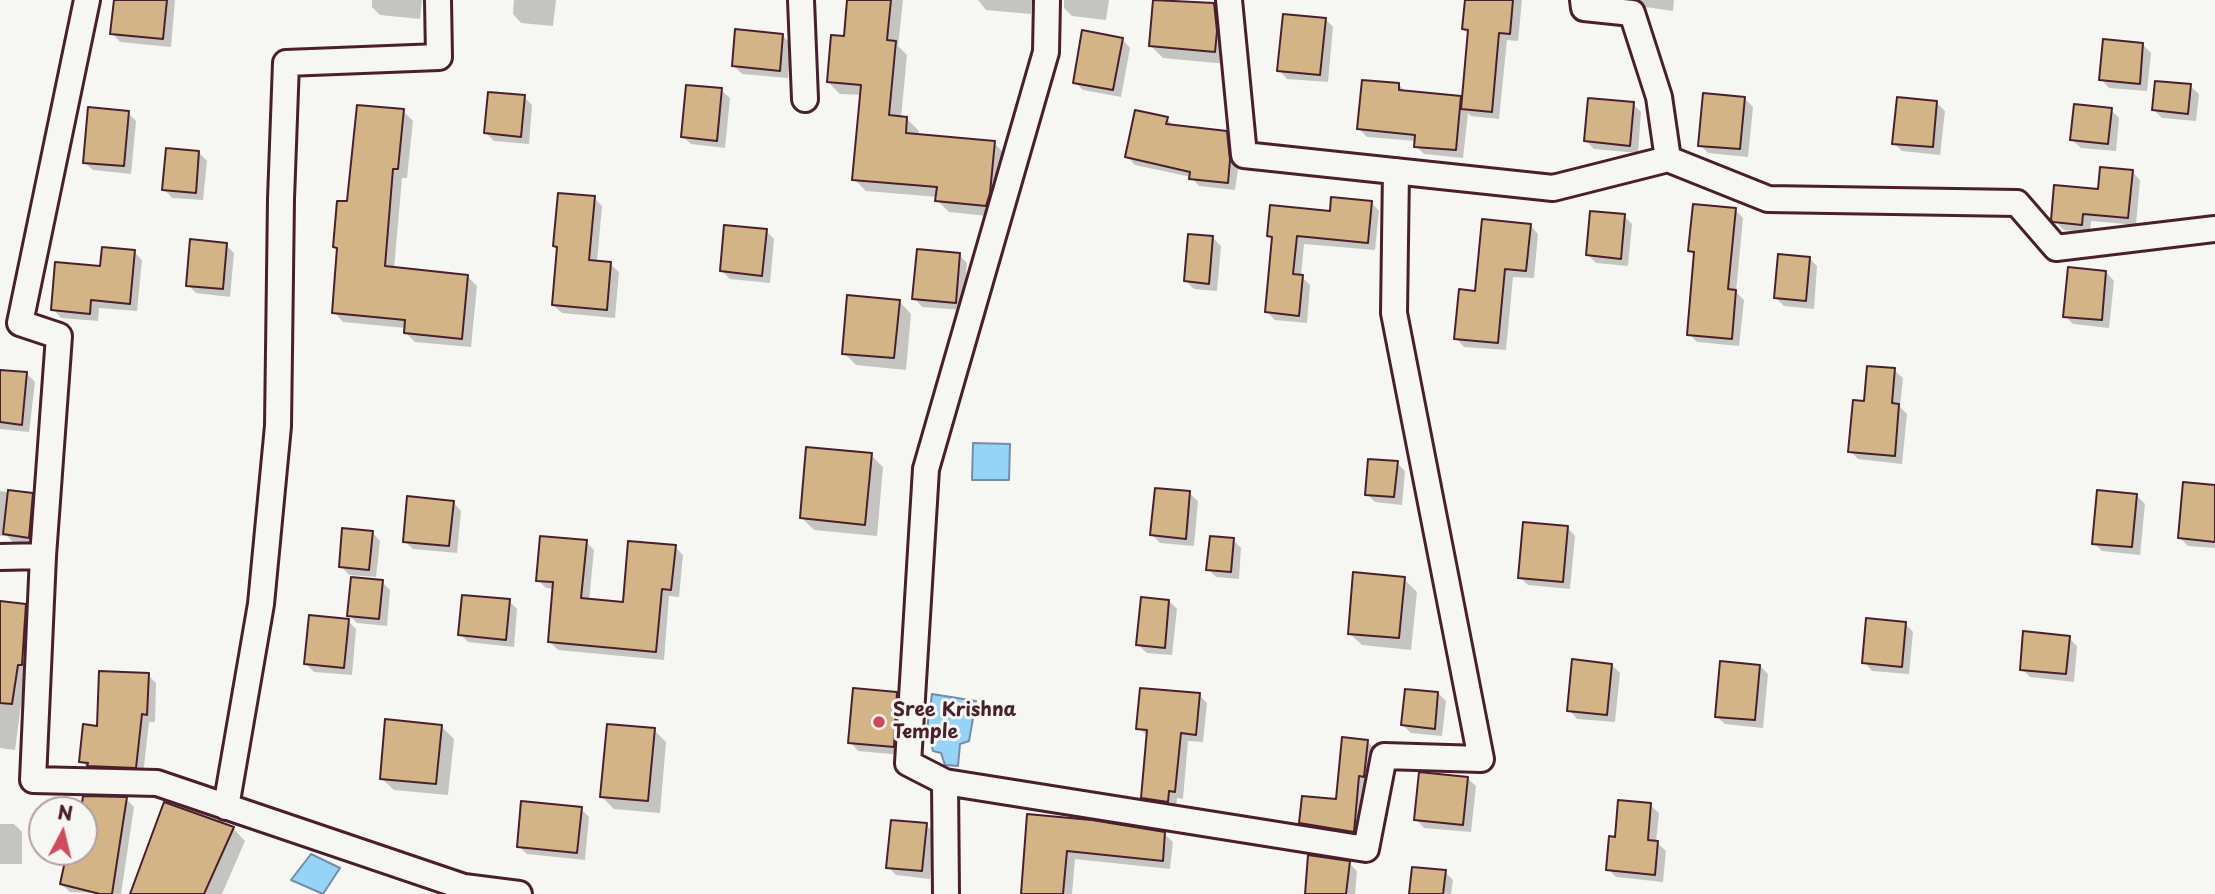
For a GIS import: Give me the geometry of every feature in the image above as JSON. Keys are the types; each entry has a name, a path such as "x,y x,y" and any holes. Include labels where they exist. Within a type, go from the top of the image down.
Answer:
{"street":[{"path":"87,0 20,323 59,336 43,556 33,780 158,783 464,887 519,894"},
{"path":"226,807 261,604 278,426 286,63 439,57 438,0"},
{"path":"801,0 805,99"},
{"path":"1047,0 1046,52 926,469 908,762 945,782 1366,849 1384,756 1481,759 1394,313 1396,171"},
{"path":"1229,0 1244,155 1553,188 1668,159 1768,199 2017,203 2056,248 2215,229"},
{"path":"1583,0 1584,8 1632,13 1659,97 1668,159"},
{"path":"0,556 43,556"},
{"path":"945,782 946,894"}],"water":[{"path":"973,443 1010,444 1009,480 972,480"},
{"path":"932,694 976,701 969,741 960,744 958,766 945,765 941,753 933,751 927,729"},
{"path":"311,854 340,868 323,894 291,880"}],"building":[{"path":"114,0 167,0 163,39 110,34"},
{"path":"847,0 891,0 887,40 896,41 889,115 907,117 906,133 995,141 990,193 986,206 935,201 937,187 852,180 861,85 827,82 831,35 844,36"},
{"path":"1153,0 1214,3 1217,31 1215,52 1149,46"},
{"path":"1465,0 1513,0 1510,34 1499,33 1492,112 1461,109 1468,30 1462,29"},
{"path":"1283,14 1326,18 1320,75 1277,71"},
{"path":"735,29 783,34 780,71 732,66"},
{"path":"1082,30 1123,38 1113,90 1073,83"},
{"path":"2103,39 2143,43 2140,84 2099,80"},
{"path":"1362,80 1399,83 1399,90 1461,96 1456,150 1414,147 1415,135 1357,129"},
{"path":"2155,81 2191,84 2188,114 2152,110"},
{"path":"686,85 722,88 717,141 681,137"},
{"path":"488,92 525,95 521,137 484,133"},
{"path":"1703,93 1745,97 1740,149 1698,146"},
{"path":"1897,97 1937,101 1933,147 1892,144"},
{"path":"1588,98 1634,102 1630,146 1584,141"},
{"path":"2074,104 2112,108 2108,144 2070,140"},
{"path":"357,105 404,109 398,169 393,169 385,266 468,275 462,339 404,333 405,320 332,313 337,201 347,201"},
{"path":"88,107 129,111 124,166 83,163"},
{"path":"1135,110 1168,117 1166,124 1227,131 1230,160 1228,183 1189,179 1190,172 1125,157"},
{"path":"166,148 199,151 196,193 162,190"},
{"path":"2100,167 2133,170 2128,218 2083,214 2082,225 2053,222 2054,185 2098,189"},
{"path":"558,193 595,196 589,260 611,262 607,310 552,305 557,247 553,246"},
{"path":"1331,197 1372,201 1368,243 1297,236 1293,274 1303,275 1299,316 1265,312 1272,237 1267,236 1270,205 1330,211"},
{"path":"1693,204 1736,208 1728,289 1736,290 1732,339 1687,335 1694,252 1688,251"},
{"path":"1590,211 1625,214 1621,259 1586,255"},
{"path":"1482,219 1531,224 1526,271 1505,269 1498,343 1454,339 1459,289 1475,291"},
{"path":"724,225 767,229 762,276 720,271"},
{"path":"1188,234 1213,236 1209,284 1184,281"},
{"path":"190,239 227,243 223,289 186,286"},
{"path":"102,247 135,250 130,304 91,300 90,314 51,310 55,262 100,266"},
{"path":"917,249 960,253 956,303 912,299"},
{"path":"1778,254 1810,257 1806,301 1774,298"},
{"path":"2068,267 2106,271 2102,320 2063,317"},
{"path":"847,295 900,300 894,358 842,354"},
{"path":"1867,366 1895,368 1892,403 1899,404 1895,456 1848,452 1853,400 1864,401"},
{"path":"0,370 27,372 22,425 0,422"},
{"path":"806,447 872,453 865,525 800,518"},
{"path":"1368,459 1398,461 1394,497 1365,495"},
{"path":"2183,482 2215,485 2215,542 2178,538"},
{"path":"1155,488 1190,491 1186,539 1150,535"},
{"path":"8,490 33,493 29,538 3,534"},
{"path":"2097,490 2137,494 2132,547 2092,544"},
{"path":"407,496 454,501 449,546 403,542"},
{"path":"1523,522 1568,526 1563,582 1518,578"},
{"path":"342,528 373,531 369,570 339,567"},
{"path":"540,536 587,540 581,598 623,602 628,541 676,545 671,590 662,589 656,652 548,642 553,582 536,581"},
{"path":"1210,536 1234,538 1231,572 1206,570"},
{"path":"1353,572 1405,577 1399,638 1348,634"},
{"path":"351,577 383,580 379,619 347,616"},
{"path":"462,595 510,599 506,640 458,635"},
{"path":"1141,597 1169,600 1165,648 1136,645"},
{"path":"0,601 26,604 22,665 18,665 12,704 0,703"},
{"path":"309,615 349,619 344,668 304,664"},
{"path":"1866,618 1906,622 1902,667 1862,663"},
{"path":"2023,631 2070,636 2066,674 2020,670"},
{"path":"1572,659 1612,664 1607,715 1567,711"},
{"path":"1720,661 1760,665 1755,720 1715,717"},
{"path":"99,671 149,673 147,715 142,714 136,768 87,766 88,763 79,762 83,724 97,726"},
{"path":"853,688 897,692 894,747 848,743"},
{"path":"1140,688 1200,693 1196,735 1181,733 1175,792 1169,791 1168,802 1141,798 1147,730 1136,729"},
{"path":"1405,689 1438,692 1435,729 1401,725"},
{"path":"385,719 442,725 436,784 380,779"},
{"path":"607,724 655,728 648,801 600,797"},
{"path":"1342,737 1368,740 1364,777 1359,776 1354,832 1299,823 1302,796 1336,799"},
{"path":"1419,772 1468,777 1463,825 1414,820"},
{"path":"98,796 127,797 112,894 100,894 60,884 64,866 98,866"},
{"path":"1618,800 1651,803 1648,840 1658,841 1655,875 1606,870 1609,836 1615,837"},
{"path":"521,801 582,807 577,853 517,847"},
{"path":"164,802 234,827 204,894 130,894"},
{"path":"1027,814 1092,820 1165,832 1163,861 1067,851 1063,894 1021,894"},
{"path":"891,820 927,823 922,871 886,868"},
{"path":"1308,855 1350,861 1346,894 1305,894"},
{"path":"1412,867 1446,870 1443,894 1409,894"}],"place":[{"name":"Sree Krishna Temple","path":"879,722"}]}
